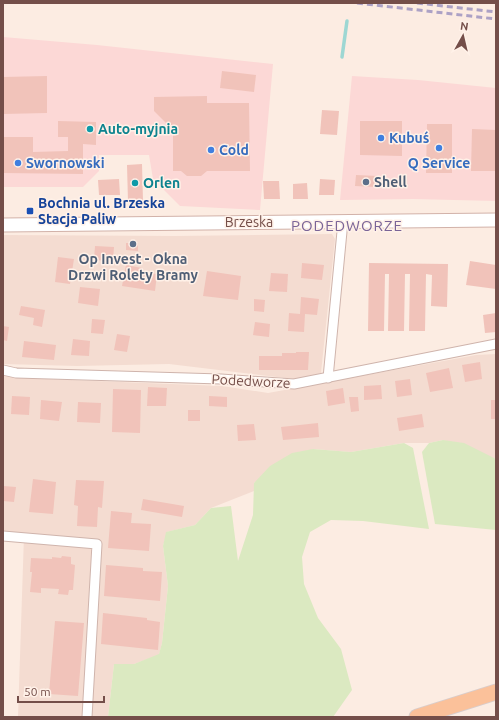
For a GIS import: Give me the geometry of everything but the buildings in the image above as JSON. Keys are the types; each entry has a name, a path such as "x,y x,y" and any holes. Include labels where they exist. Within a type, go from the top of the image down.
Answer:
{"main road":[{"name":"Brzeska","path":"3,225 496,220"},
{"path":"417,717 496,692"}],"street":[{"path":"328,378 343,221"},
{"name":"Podedworze","path":"3,370 24,373 220,379 294,384 496,344"},
{"path":"3,536 97,544 87,717"}],"shaded area":[{"path":"3,37 97,45 273,64 260,210 180,206 153,179 149,155 99,155 99,171 83,187 3,187"},
{"path":"352,76 418,80 496,88 496,201 413,199 340,200"},
{"path":"332,234 335,239 321,373 302,380 169,364 77,366 3,364 3,235 175,236"},
{"path":"496,354 496,459 443,440 429,443 404,443 351,452 313,449 254,483 254,491 211,508 195,525 167,532 163,546 168,586 162,643 159,655 134,664 114,664 108,717 18,717 24,535 3,532 3,374 45,379 222,386 268,393 476,355"}],"green space":[{"path":"443,440 464,443 496,459 496,530 435,524 422,452 429,443"},
{"path":"404,443 413,448 429,529 363,521 331,520 310,532 302,557 304,584 318,618 341,649 352,690 333,717 108,717 114,664 134,664 159,654 162,643 168,586 163,546 166,532 195,525 211,508 231,506 238,561 253,515 254,483 270,466 292,453 313,449 351,452"}],"waterway":[{"path":"342,57 347,21"}],"railway":[{"path":"357,3 496,19"},
{"path":"417,3 496,12"}],"place":[{"name":"Auto-myjnia","path":"90,129"},
{"name":"Kubuś","path":"381,138"},
{"name":"Q Service","path":"439,148"},
{"name":"Cold","path":"211,150"},
{"name":"Swornowski","path":"18,163"},
{"name":"Shell","path":"366,182"},
{"name":"Orlen","path":"135,183"},
{"name":"Bochnia ul. Brzeska Stacja Paliw","path":"30,211"},
{"name":"Op Invest - Okna Drzwi Rolety Bramy","path":"133,244"}],"district":[{"name":"PODEDWORZE","path":"347,225"}]}
